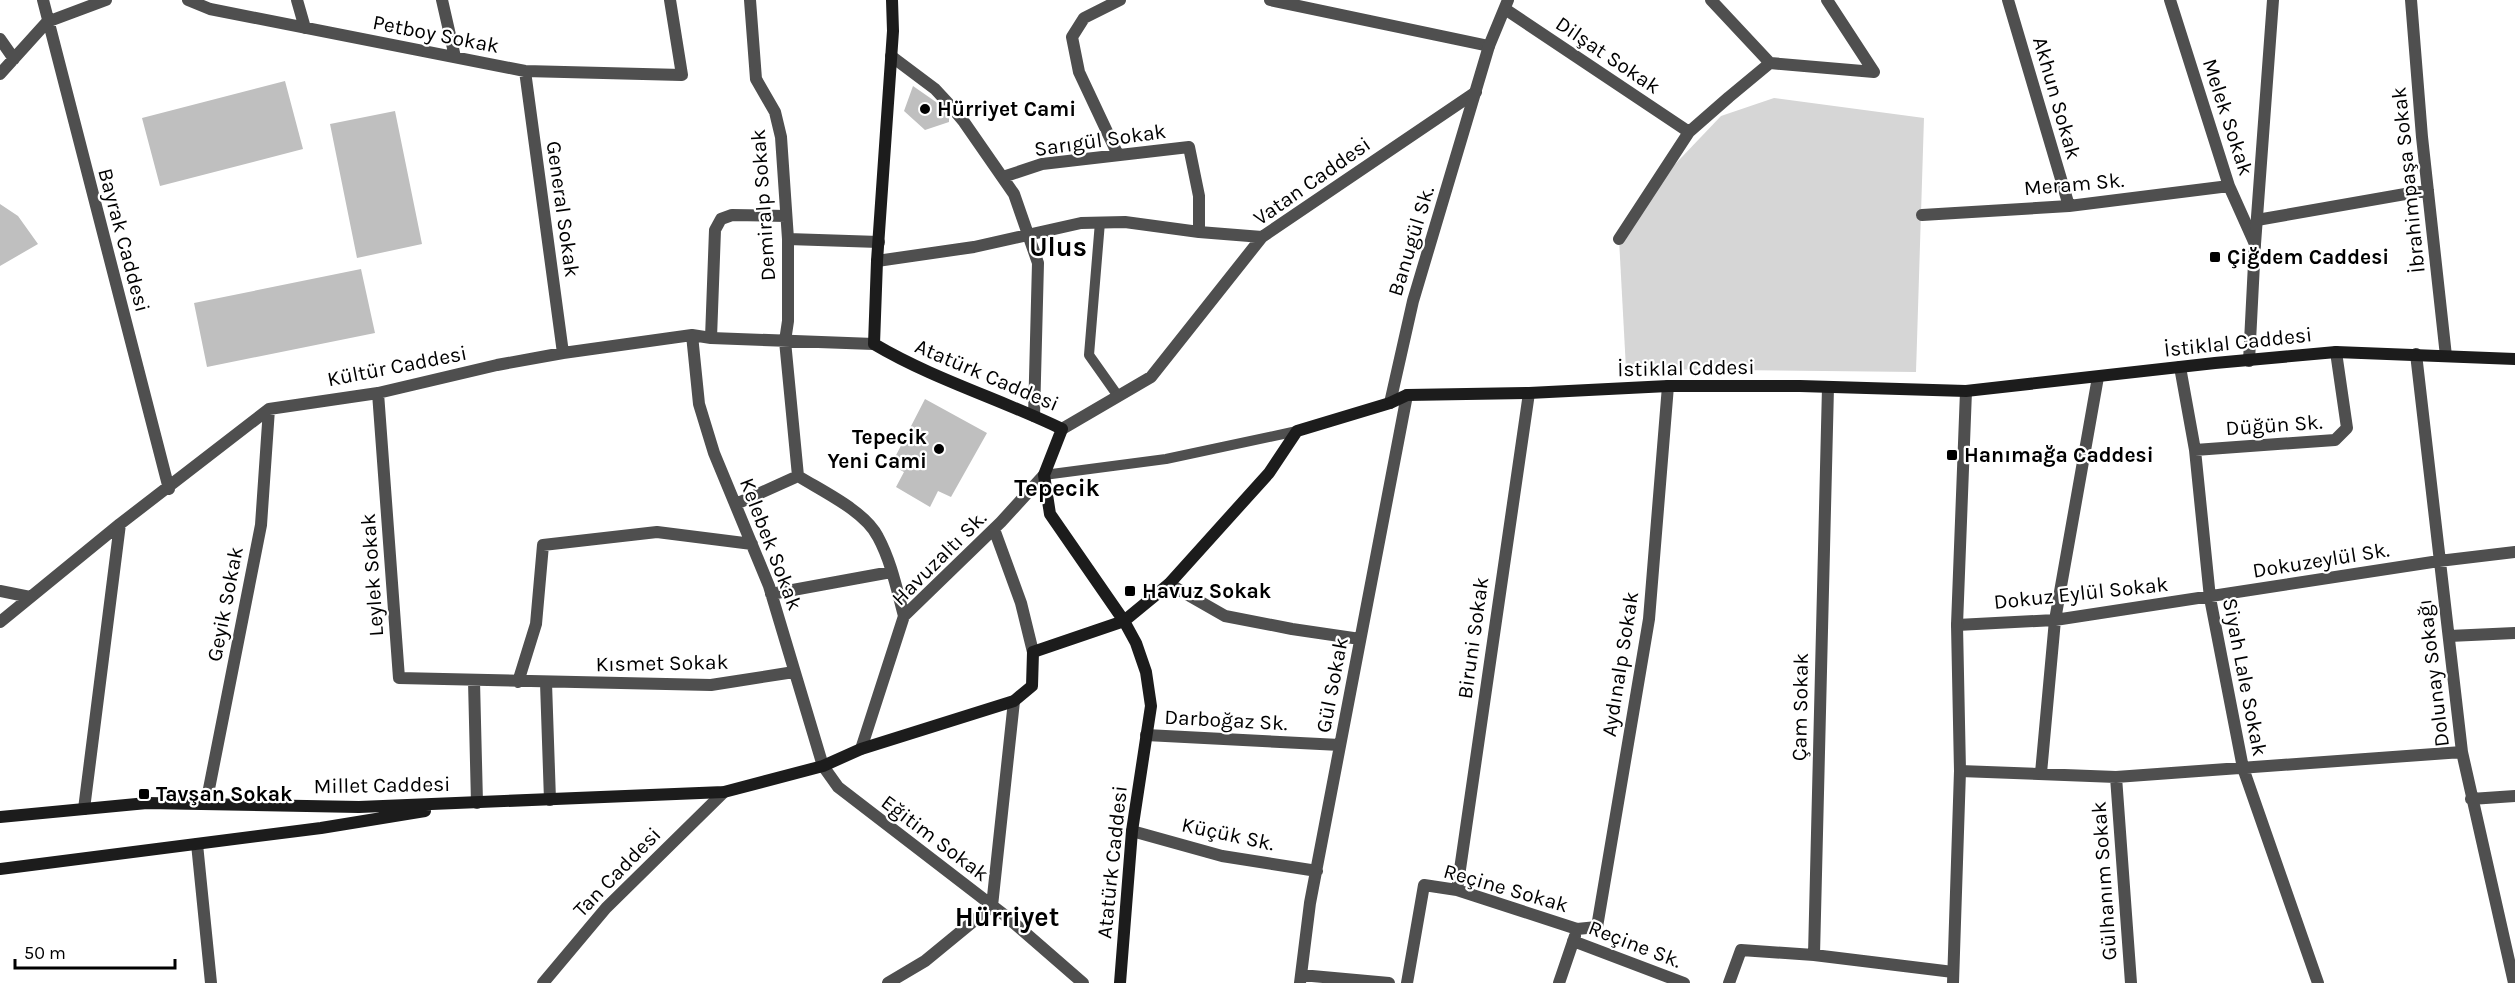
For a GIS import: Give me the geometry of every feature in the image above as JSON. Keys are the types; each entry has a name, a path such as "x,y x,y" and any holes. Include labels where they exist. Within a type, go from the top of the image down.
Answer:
{"main road":[{"path":"874,344 877,261 891,56 892,0"},
{"name":"Atatürk Caddesi","path":"874,344 902,360 1062,429 1044,475 1050,514 1124,621 1136,643 1146,672 1151,706 1132,831 1120,983"},
{"name":"İstiklal Caddesi","path":"1966,391 2336,352 2515,359"},
{"name":"İstiklal Cddesi","path":"1407,395 1529,393 1668,386 1966,391"},
{"path":"474,803 724,792 822,766 861,749 1014,701 1032,686 1033,652 1124,621 1169,584 1269,473 1297,431 1390,403 1407,395"},
{"name":"Millet Caddesi","path":"0,817 147,802 359,807 474,803"},
{"name":"Millet Caddesi","path":"0,869 321,828 474,803"}],"street":[{"name":"Bayrak Caddesi","path":"43,0 168,489"},
{"path":"0,74 47,22 106,0"},
{"name":"Petboy Sokak","path":"188,0 210,9 525,71 682,75 670,0"},
{"path":"297,0 305,28"},
{"path":"442,0 455,57"},
{"name":"Demiralp Sokak","path":"750,0 756,79 775,112 781,137 788,239 788,321 785,340 798,476"},
{"path":"1118,155 1079,72 1072,37 1084,18 1120,0"},
{"path":"1270,0 1489,46"},
{"path":"1711,0 1770,63 1874,72 1827,0"},
{"name":"Akhun Sokak","path":"2007,0 2069,206"},
{"name":"Melek Sokak","path":"2170,0 2229,186 2255,244"},
{"path":"2249,361 2273,0"},
{"name":"İbrahimpaşa Sokak","path":"2411,0 2446,356"},
{"path":"1476,92 1489,46 1506,5"},
{"name":"Dilşat Sokak","path":"1506,5 1689,132"},
{"path":"0,39 14,59"},
{"path":"891,56 935,89 964,122 1014,194 1038,263 1034,416"},
{"path":"1619,239 1689,132 1770,63"},
{"name":"General Sokak","path":"525,71 563,353"},
{"name":"Vatan Caddesi","path":"1062,429 1151,377 1262,237 1476,92"},
{"name":"Banugül Sk.","path":"1390,403 1413,301 1476,92"},
{"name":"Sarıgül Sokak","path":"1003,177 1042,164 1189,147 1199,196 1198,232"},
{"name":"Meram Sk.","path":"1923,215 2069,206 2229,186"},
{"path":"2257,220 2428,190"},
{"path":"711,338 715,230 721,219 732,215 786,216"},
{"path":"877,261 974,247 1081,223 1125,222 1198,232 1262,237"},
{"path":"788,239 879,242"},
{"name":"Kültür Caddesi","path":"269,409 378,393 497,365 563,353 692,335 711,338 874,344"},
{"name":"Kelebek Sokak","path":"692,335 699,404 714,453 771,594 822,766"},
{"name":"Düğün Sk.","path":"2195,450 2335,440 2347,428 2336,352"},
{"name":"Dolunay Sokağı","path":"2416,354 2462,752 2514,983"},
{"name":"Siyah Lale Sokak","path":"2180,367 2195,450 2210,598 2243,768 2318,983"},
{"path":"2041,772 2055,620 2098,377"},
{"name":"Aydınalp Sokak","path":"1577,929 1597,927 1649,619 1668,386"},
{"name":"Çam Sokak","path":"1814,955 1828,387"},
{"path":"1729,983 1741,950 1814,955 1953,977 1960,771 1956,625 1966,391"},
{"name":"Leylek Sokak","path":"378,393 399,678 474,681"},
{"name":"Biruni Sokak","path":"1457,890 1529,393"},
{"name":"Gül Sokak","path":"1301,979 1317,871 1407,395"},
{"path":"0,622 120,524 269,409"},
{"name":"Geyik Sokak","path":"206,804 261,525 269,409"},
{"name":"Havuzaltı Sk.","path":"861,749 904,616 994,529 1044,475"},
{"path":"735,504 798,476 854,511 877,534 904,616"},
{"path":"84,809 120,524"},
{"path":"994,529 1021,603 1033,652"},
{"path":"523,682 536,624 543,544 657,532 752,544"},
{"path":"2439,561 2515,552"},
{"name":"Dokuzeylül Sk.","path":"2210,598 2439,561"},
{"path":"771,594 891,572"},
{"path":"1169,584 1225,615 1292,629 1360,639"},
{"path":"0,591 30,597"},
{"name":"Dokuz Eylül Sokak","path":"1956,625 2055,620 2210,598"},
{"path":"2449,636 2515,633"},
{"name":"Kısmet Sokak","path":"474,681 711,685 794,672"},
{"path":"474,681 474,803"},
{"path":"546,683 550,800"},
{"path":"888,983 925,961 992,906 1014,701"},
{"name":"Darboğaz Sk.","path":"1146,735 1340,746"},
{"path":"1960,771 2041,772 2116,777 2462,752"},
{"name":"Eğitim Sokak","path":"822,766 838,788 992,906 1083,983"},
{"name":"Gülhanım Sokak","path":"2116,777 2132,983"},
{"name":"Tan Caddesi","path":"543,983 606,908 724,792"},
{"path":"2471,799 2515,796"},
{"name":"Küçük Sk.","path":"1132,831 1222,856 1317,871"},
{"path":"197,844 211,983"},
{"name":"Reçine Sokak","path":"1407,983 1424,885 1457,890 1577,929"},
{"path":"1559,983 1577,929"},
{"name":"Reçine Sk.","path":"1573,941 1684,983"},
{"path":"1301,979 1389,983"}],"lane":[{"path":"1100,222 1089,355 1118,396"},
{"path":"1044,475 1166,459 1297,431"}],"shaded area":[{"path":"1774,98 1924,118 1916,372 1626,369 1619,239 1659,181 1721,116"}],"building":[{"path":"285,81 303,149 160,186 142,118"},
{"name":"Hürriyet Cami","path":"913,86 936,102 949,117 949,122 925,130 904,111"},
{"path":"395,111 422,244 357,258 330,124"},
{"path":"0,204 18,216 38,244 0,266"},
{"path":"361,269 375,333 207,367 194,303"},
{"name":"Tepecik Yeni Cami","path":"925,399 987,433 951,497 938,491 930,507 896,487 904,472 891,465"}],"place":[{"name":"Hürriyet Cami","path":"925,109"},
{"name":"Çiğdem Caddesi","path":"2215,257"},
{"name":"Tepecik Yeni Cami","path":"939,449"},
{"name":"Hanımağa Caddesi","path":"1952,455"},
{"name":"Havuz Sokak","path":"1130,591"},
{"name":"Tavşan Sokak","path":"144,794"}],"district":[{"name":"Ulus","path":"1058,247"},
{"name":"Tepecik","path":"1057,488"},
{"name":"Hürriyet","path":"1007,917"}]}
